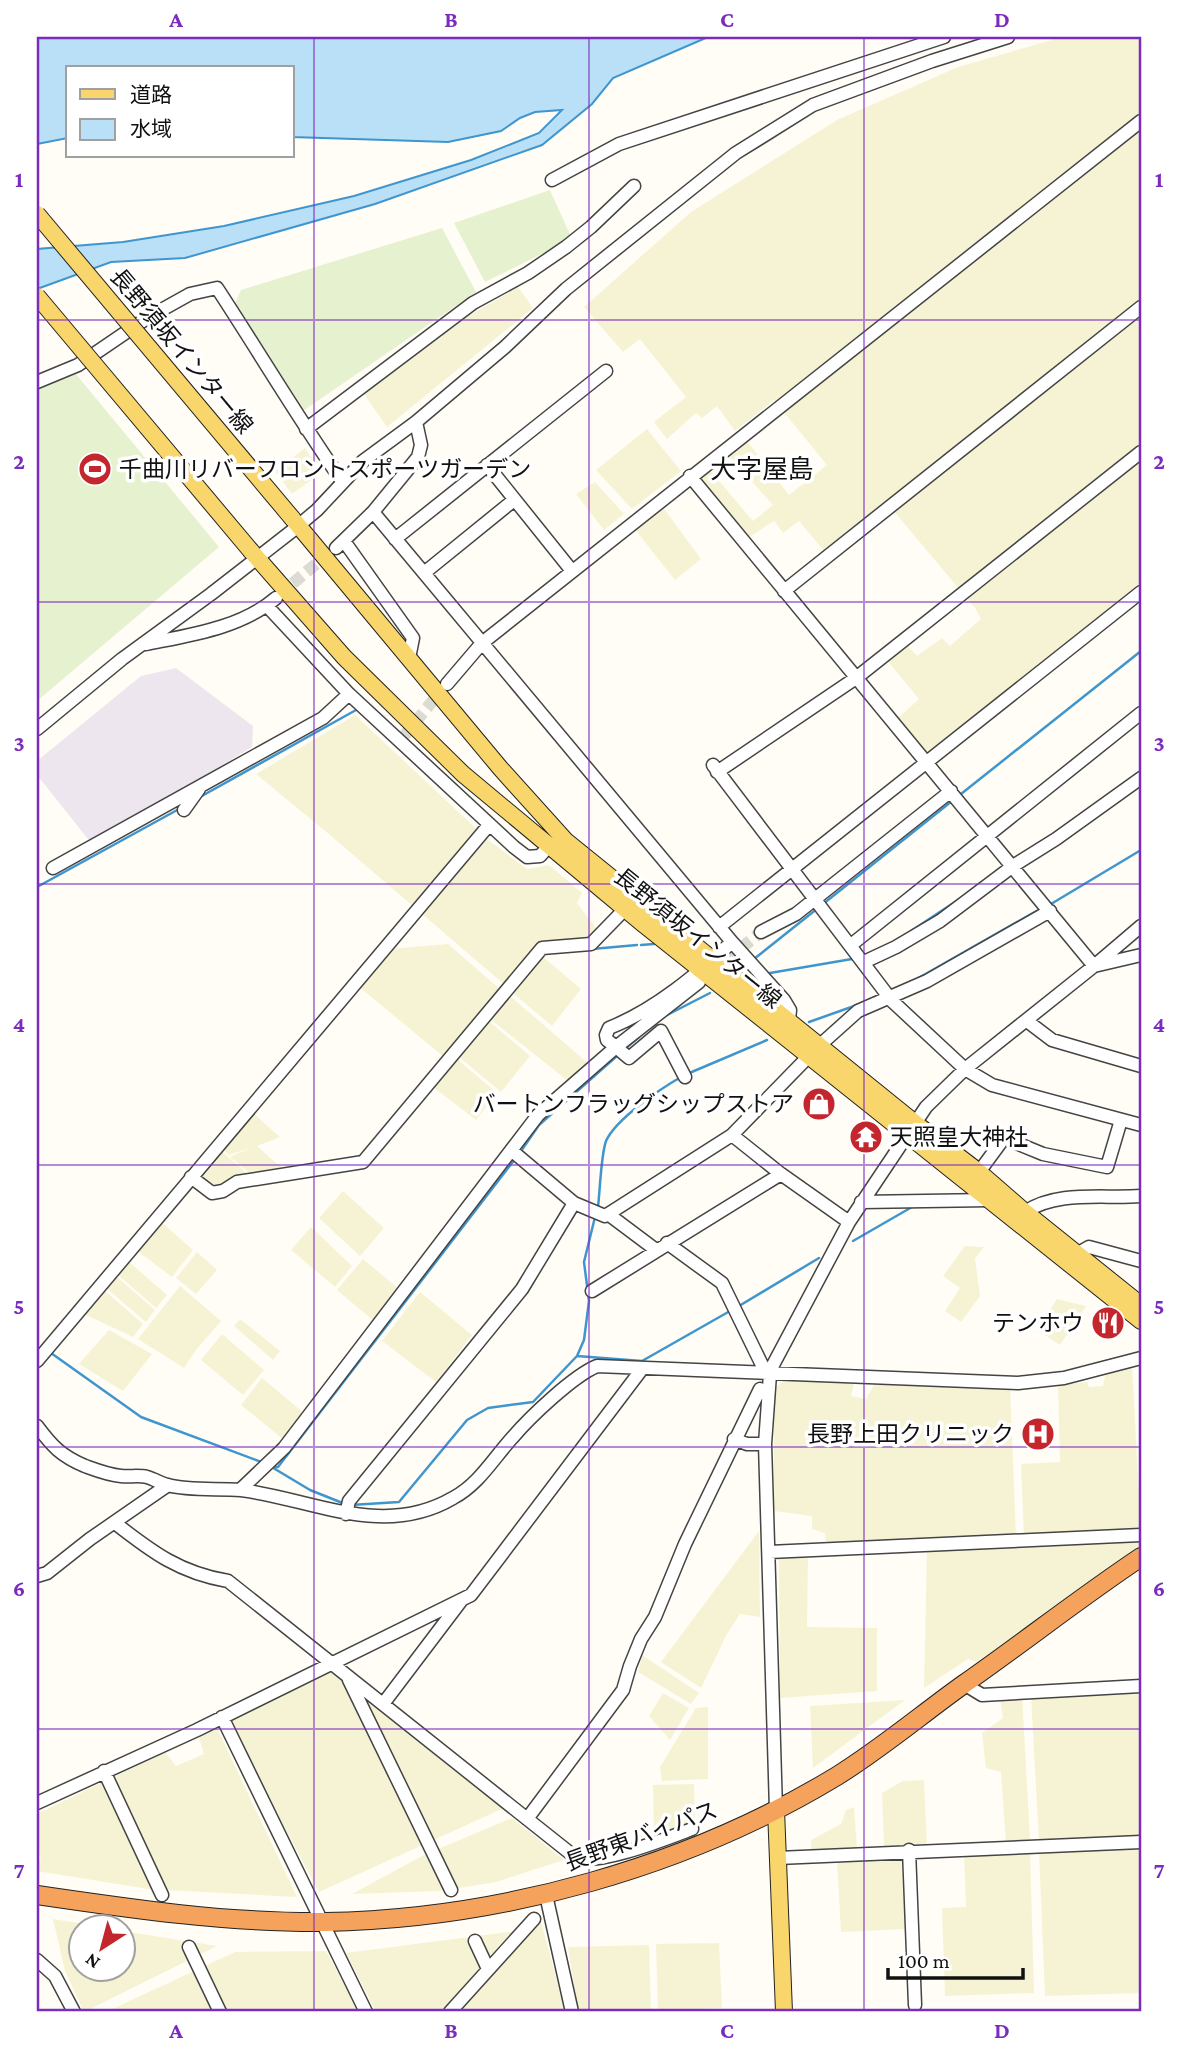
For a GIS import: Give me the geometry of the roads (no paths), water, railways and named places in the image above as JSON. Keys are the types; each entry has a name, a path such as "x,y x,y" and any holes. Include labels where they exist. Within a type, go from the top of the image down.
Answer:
{"highway":[{"name":"長野東バイパス","path":"37,1895 155,1912 230,1919 322,1922 427,1914 546,1895 611,1878 776,1810 872,1754 964,1684 1141,1557"}],"main road":[{"name":"長野須坂インター線","path":"37,214 509,777 566,841 705,971 789,1020 814,1051"},
{"name":"長野須坂インター線","path":"37,296 254,555 344,657 463,774 625,909 814,1051 911,1129 989,1200 1141,1321"},
{"name":"長野須坂インター線","path":"911,1129 979,1172 1025,1213 1141,1306"},
{"path":"776,1810 784,2012"}],"street":[{"path":"552,180 619,144 944,37"},
{"path":"37,729 295,522 317,510 363,461 416,422 505,347 566,289 736,153 813,106 932,61 1009,37"},
{"path":"447,684 482,643 1141,121"},
{"path":"306,429 473,303 528,273 566,247 634,186"},
{"path":"37,382 78,365 147,318 190,294 217,288 342,481"},
{"path":"784,591 1141,307"},
{"path":"395,539 606,371"},
{"path":"409,658 413,638 340,544 373,512 418,457 421,445 416,422"},
{"path":"1141,452 856,678 715,769 889,997 965,1069 992,1086 1141,1125"},
{"path":"487,465 572,571"},
{"path":"690,476 1094,966"},
{"path":"424,573 514,500"},
{"path":"373,512 790,1010 789,1020"},
{"path":"719,928 1141,592"},
{"path":"142,645 231,624 272,602 349,694 489,825 527,857 540,856 548,847"},
{"path":"53,868 323,718 349,694"},
{"path":"850,945 1141,713"},
{"path":"864,962 896,947 940,920 1141,778"},
{"path":"184,810 202,785"},
{"path":"761,932 819,904 951,791"},
{"path":"42,1354 489,825"},
{"path":"191,1177 212,1193 223,1191 237,1182 363,1162 542,948 591,944 625,909"},
{"path":"516,1154 574,1203 605,1216 732,1135 814,1051 858,1011 927,981 1050,911"},
{"path":"766,1371 773,1365 861,1202 926,1107 965,1069 1141,926"},
{"path":"240,1490 293,1437 516,1154 538,1115 620,1051 732,942"},
{"path":"1094,966 1141,955"},
{"path":"684,1075 661,1031 629,1058 607,1040 606,1035 609,1028 631,1019 705,971"},
{"path":"1027,1021 1052,1040 1141,1066"},
{"path":"979,1172 1004,1138 1042,1154 1107,1167 1121,1120"},
{"path":"732,1135 849,1222"},
{"path":"592,1291 781,1174"},
{"path":"1025,1213 1043,1202 1065,1198 1141,1196"},
{"path":"861,1202 989,1200"},
{"path":"347,1508 522,1289 574,1203"},
{"path":"608,1214 722,1283 766,1371 765,1444 776,1810"},
{"path":"1077,1254 1089,1247 1141,1261"},
{"path":"37,1426 55,1450 118,1476 145,1477 168,1485 240,1490 386,1516 437,1507 455,1498 477,1481 514,1436 554,1397 597,1366 1018,1383 1064,1378 1141,1358"},
{"path":"37,1803 222,1717 471,1595 642,1368"},
{"path":"527,1819 623,1690 641,1639 655,1617 734,1439 760,1389"},
{"path":"734,1439 747,1444 765,1444"},
{"path":"37,1576 47,1573 168,1485"},
{"path":"115,1523 166,1561 210,1578 228,1581 583,1861 652,1844 692,1829"},
{"path":"769,1552 1141,1535"},
{"path":"383,1704 463,1599"},
{"path":"348,1676 451,1890"},
{"path":"964,1684 982,1695 1141,1686"},
{"path":"222,1717 366,2012"},
{"path":"104,1771 162,1895"},
{"path":"778,1858 909,1850 1141,1842"},
{"path":"909,1850 915,2005"},
{"path":"546,1895 572,2012"},
{"path":"450,2012 534,1919"},
{"path":"475,1941 488,1969"},
{"path":"188,1947 220,2012"},
{"path":"37,1960 55,1976 74,2012"}],"water":[{"path":"37,37 708,37 613,78 592,104 542,145 375,204 185,258 111,262 37,289 37,249 123,242 224,226 354,196 471,160 539,133 562,110 535,112 501,131 448,142 294,137 294,66 66,66 66,138 37,144"}],"waterway":[{"path":"961,794 1141,651"},
{"path":"200,797 356,710"},
{"path":"823,904 952,801"},
{"path":"37,887 179,809"},
{"path":"1051,904 1141,850"},
{"path":"911,931 958,900"},
{"path":"754,959 818,908"},
{"path":"915,980 1040,909"},
{"path":"641,945 654,944"},
{"path":"592,949 637,945"},
{"path":"770,973 852,959"},
{"path":"663,1017 710,993"},
{"path":"809,1022 857,1005"},
{"path":"626,1048 639,1037"},
{"path":"687,1074 767,1040"},
{"path":"519,1154 539,1125 618,1055"},
{"path":"598,1207 603,1155 611,1132 639,1105 681,1077"},
{"path":"274,1467 278,1467 515,1159"},
{"path":"853,1241 912,1207"},
{"path":"577,1356 584,1340 589,1301 584,1262 595,1217"},
{"path":"739,1306 819,1258"},
{"path":"351,1505 399,1502 467,1420 488,1408 533,1402 577,1356 642,1361 730,1311"},
{"path":"51,1353 141,1417 264,1463"},
{"path":"270,1466 310,1490 345,1504"}],"tunnel":[{"path":"279,595 329,553"},
{"path":"404,736 444,687"},
{"path":"713,971 761,932"}],"place":[{"name":"千曲川リバーフロントスポーツガーデン","path":"95,469"},
{"name":"バートンフラッグシップストア","path":"819,1104"},
{"name":"天照皇大神社","path":"866,1137"},
{"name":"テンホウ","path":"1108,1323"},
{"name":"長野上田クリニック","path":"1038,1434"}],"district":[{"name":"大字屋島","path":"762,469"}]}
